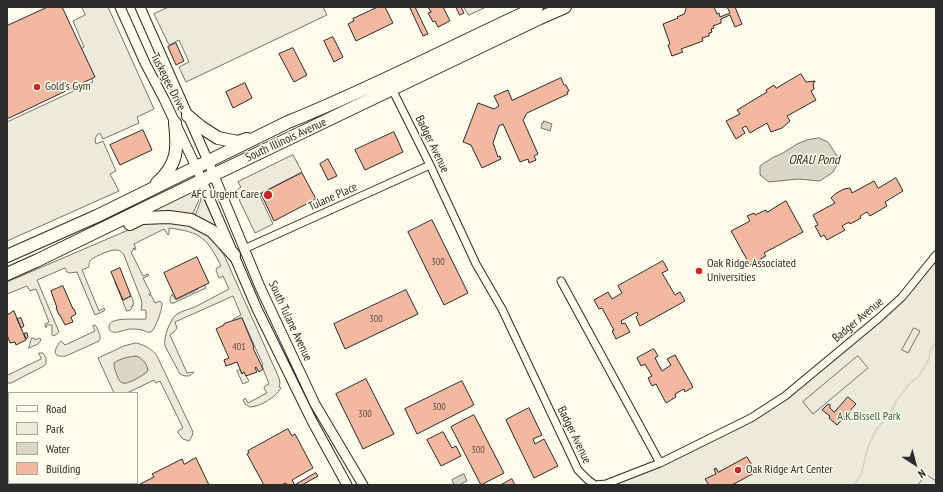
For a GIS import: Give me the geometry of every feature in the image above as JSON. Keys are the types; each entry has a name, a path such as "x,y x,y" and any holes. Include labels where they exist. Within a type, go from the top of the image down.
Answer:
{"highway":[{"name":"South Illinois Avenue","path":"7,274 202,180 538,7"},
{"name":"South Illinois Avenue","path":"7,256 91,219 288,122 389,84 565,7"},
{"path":"188,116 218,138 238,142 269,132"},
{"path":"149,190 168,172 172,164 177,148 175,123"},
{"path":"36,261 64,253 142,218 169,216 191,220 212,231 239,252"}],"main road":[{"name":"Tuskegee Drive","path":"120,7 145,63 164,98 196,167"},
{"name":"Tuskegee Drive","path":"140,7 208,161"},
{"name":"South Tulane Avenue","path":"208,161 257,308 317,431 347,485"},
{"name":"South Tulane Avenue","path":"196,167 239,252 260,287 315,404 363,485"}],"street":[{"name":"Badger Avenue","path":"389,84 430,165 476,264 502,309 578,470 595,485 606,484 660,463 751,418 785,396 902,297 936,255"},
{"name":"Tulane Place","path":"239,252 430,165"},
{"path":"561,281 660,463"}],"green space":[{"path":"194,190 199,200 192,215 175,212 147,212"},
{"path":"200,191 218,229 203,219 195,216 201,200 197,192"},
{"path":"151,223 183,223 205,232 224,255 279,378 279,387 281,388 267,401 254,407 250,407 245,404 243,400 245,398 248,403 267,393 264,388 269,384 262,366 263,365 242,318 234,321 233,319 241,315 233,296 175,322 177,328 170,335 187,373 194,372 190,376 180,374 165,346 165,338 174,316 229,289 223,276 219,278 216,270 221,266 211,249 202,238 196,234 169,228 168,235 164,229 134,244 136,249 135,250 134,248 131,252 143,276 149,275 143,278 151,294 149,295 151,295 155,303 160,301 162,303 155,327 151,332 136,329 114,332 111,332 110,330 110,324 113,321 124,319 146,319 146,311 141,310 141,299 124,255 119,250 104,253 94,258 91,260 89,267 82,270 99,311 104,308 105,309 104,311 95,315 77,272 67,272 65,268 37,280 59,332 54,336 52,335 52,325 47,325 46,328 45,326 45,324 49,322 36,289 30,291 27,286 7,294 7,282 140,225"},
{"name":"A.K.Bissell Park","path":"936,260 936,485 614,485 674,459 753,420 895,307 924,276"},
{"path":"115,282 123,300 131,296 132,297 133,306 130,310 127,311"},
{"path":"204,285 206,288 171,303 170,299 172,294 176,300"},
{"path":"94,325 96,326 100,337 99,341 66,356 58,356 56,354 55,352 61,341 65,345 95,331 93,327"},
{"path":"32,338 35,340 40,338 41,340 38,344 29,348"},
{"path":"136,343 153,351 157,356 193,432 189,441 183,439 178,433 178,431 183,428 160,381 156,383 154,380 129,392 114,392 98,358 124,346"},
{"path":"39,353 43,353 46,358 46,363 44,366 11,383 7,383 7,374 8,375 41,359"},
{"path":"240,370 242,374 244,372 249,381 243,384 237,371"}],"shaded area":[{"path":"82,7 108,7 154,109 137,117 139,123 103,139 100,133 95,139 96,144 103,141 116,171 110,174 119,191 7,241 7,122 93,82 79,50 84,47 73,21 85,15"},
{"path":"169,7 323,7 327,15 186,82 179,67 189,62 179,40 169,45 154,14"},
{"path":"464,7 486,7 469,15"},
{"path":"293,155 302,172 259,194 273,224 255,233 235,191 241,187 238,182"},
{"path":"914,328 920,331 908,353 902,350"},
{"path":"858,356 868,368 813,414 803,402"},
{"path":"927,475 936,481 936,485 918,485"}],"water":[{"path":"544,121 552,124 550,131 541,128"},
{"name":"ORAU Pond","path":"819,138 828,142 837,156 837,165 833,172 820,181 798,179 769,182 760,175 760,166 772,158 797,144 807,140"},
{"path":"136,356 145,363 148,370 147,372 132,381 125,383 122,382 119,380 114,368 114,363 127,357"},
{"path":"464,474 467,481 459,485 454,485 452,480"}],"building":[{"path":"48,7 62,7 95,77 7,119 7,26"},
{"path":"378,7 385,7 393,23 356,41 348,24 354,21 353,19"},
{"path":"415,7 428,34 423,36 410,8"},
{"path":"428,7 443,7 450,21 438,27 428,13 431,12"},
{"path":"456,7 461,7 464,13 460,15"},
{"path":"687,7 714,7 717,14 719,13 720,17 730,13 727,7 735,7 742,24 735,27 730,15 721,19 721,23 713,26 714,28 711,29 712,32 709,33 709,36 702,38 703,41 681,49 683,52 672,56 668,45 670,44 663,24 684,14"},
{"path":"333,37 343,57 334,62 324,41"},
{"path":"176,43 184,61 176,65 168,47"},
{"path":"293,48 307,75 294,82 279,54"},
{"path":"801,74 806,82 815,81 813,83 814,89 811,91 816,100 787,116 790,121 782,128 771,132 767,123 750,133 746,126 742,128 745,133 736,139 726,121 740,114 737,110 767,92 766,90 774,85 776,88"},
{"path":"561,78 569,91 567,92 568,94 527,113 523,120 538,154 534,156 536,160 529,163 528,159 520,162 503,124 499,126 493,143 498,157 500,156 501,159 482,168 471,145 463,142 478,103 494,109 499,106 494,96 508,90 512,100"},
{"path":"245,83 252,98 233,108 226,92"},
{"path":"143,130 152,150 120,165 110,145"},
{"path":"394,132 403,152 365,170 355,150"},
{"path":"328,159 337,176 328,180 320,164"},
{"path":"302,173 316,199 274,221 261,194"},
{"path":"896,178 903,191 885,202 887,206 870,216 867,212 860,216 861,218 850,224 849,222 842,226 845,230 827,240 824,235 821,237 815,226 818,225 813,215 835,203 831,198 835,194 844,189 850,188 852,193 874,181 878,188"},
{"path":"786,201 803,232 764,253 766,256 750,265 731,231 750,221 747,216 754,213 755,215 766,210 767,212"},
{"path":"432,220 468,293 444,305 408,232"},
{"path":"197,257 209,283 176,299 164,273"},
{"path":"663,261 668,270 662,273 675,295 680,292 685,301 640,326 636,317 638,315 637,312 621,321 622,324 625,323 630,332 616,339 612,331 614,330 602,308 599,309 594,300 608,292 612,299 622,293 618,286"},
{"path":"120,268 131,296 123,300 111,272"},
{"path":"63,286 76,314 71,317 73,322 65,325 56,308 51,291"},
{"path":"406,290 418,314 345,349 334,324"},
{"path":"14,311 26,340 16,345 15,342 10,343 7,335 7,312 8,314"},
{"path":"21,318 24,326 21,328 17,319"},
{"path":"242,318 254,347 253,348 263,369 259,372 256,367 257,372 246,376 244,372 242,374 237,362 226,366 224,360 229,358 216,329 224,324"},
{"path":"27,333 28,337 26,339 24,334"},
{"path":"654,349 658,356 655,358 662,371 671,365 667,359 675,355 693,387 685,392 684,389 675,394 676,397 666,403 656,384 652,386 648,378 652,376 645,364 641,366 637,358"},
{"path":"366,379 394,434 363,449 336,394"},
{"path":"462,381 474,405 417,434 405,409"},
{"path":"848,397 856,404 837,425 829,418 830,416 822,410 829,404 830,408 834,412"},
{"path":"529,408 542,435 533,439 535,444 544,439 558,466 534,478 506,420"},
{"path":"474,415 504,473 481,485 451,427"},
{"path":"288,429 292,436 295,434 313,468 292,480 295,485 287,485 286,483 281,485 264,485 247,454 249,453 248,451"},
{"path":"443,432 452,448 456,446 461,456 441,466 427,440"},
{"name":"Oak Ridge Art Center","path":"747,457 756,472 732,485 709,485 705,479 716,474 714,469 716,468 718,472"},
{"path":"196,458 209,485 138,485 154,477 152,474 182,459 184,464"},
{"path":"316,473 318,476 302,485 295,485"},
{"path":"512,479 515,485 501,485"}],"waterway":[{"path":"854,485 861,475 868,447 876,430 891,413 896,401 910,383 919,376 929,359 930,351 936,342"}],"place":[{"name":"Gold's Gym","path":"37,87"},
{"name":"AFC Urgent Care","path":"268,195"},
{"name":"Oak Ridge Associated Universities","path":"699,271"},
{"name":"Oak Ridge Art Center","path":"738,470"}]}
